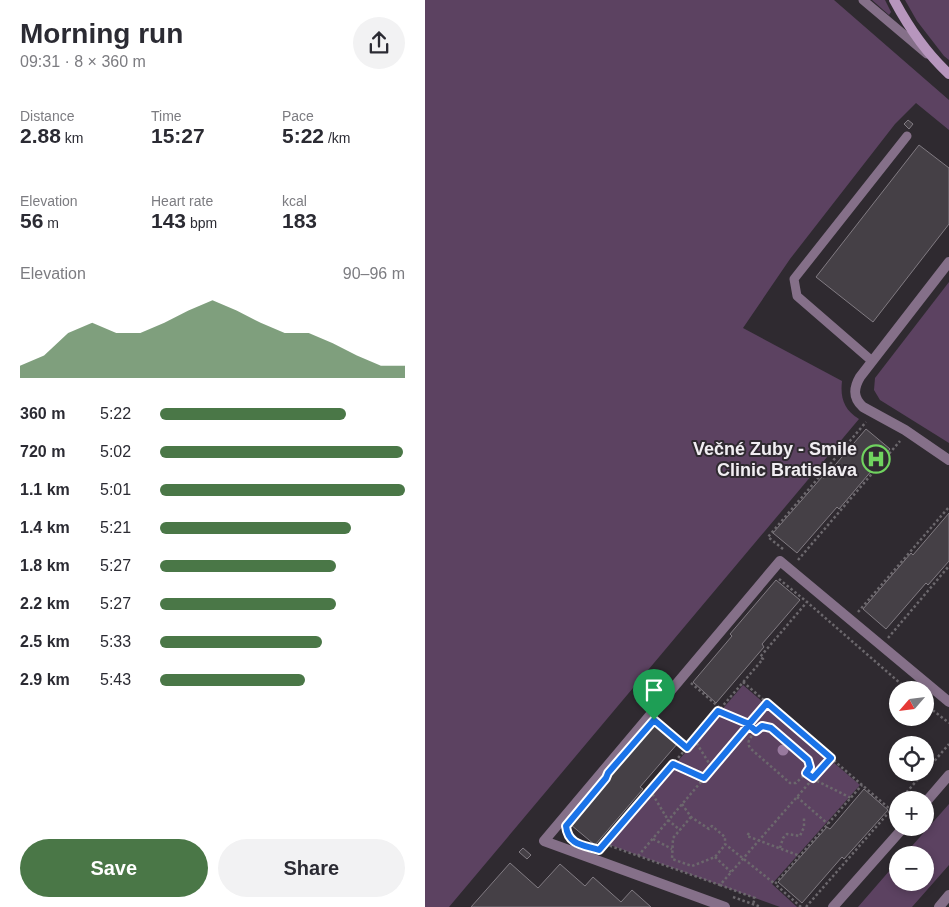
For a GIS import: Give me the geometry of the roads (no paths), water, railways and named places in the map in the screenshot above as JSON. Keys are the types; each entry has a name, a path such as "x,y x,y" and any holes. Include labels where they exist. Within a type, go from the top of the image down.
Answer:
{"street":[{"path":"894,0 907,24 931,57 949,74"},
{"path":"949,262 872,361 854,391 858,402 863,407 905,430 949,460"},
{"path":"725,907 544,842 780,562 949,702"},
{"path":"934,792 949,775"},
{"path":"833,907 896,836"},
{"path":"939,907 949,895"}],"lane":[{"path":"863,0 931,57"},
{"path":"872,361 797,296 794,279 907,136"}],"place":[{"name":"Večné Zuby - Smile Clinic Bratislava","path":"876,459"}]}
